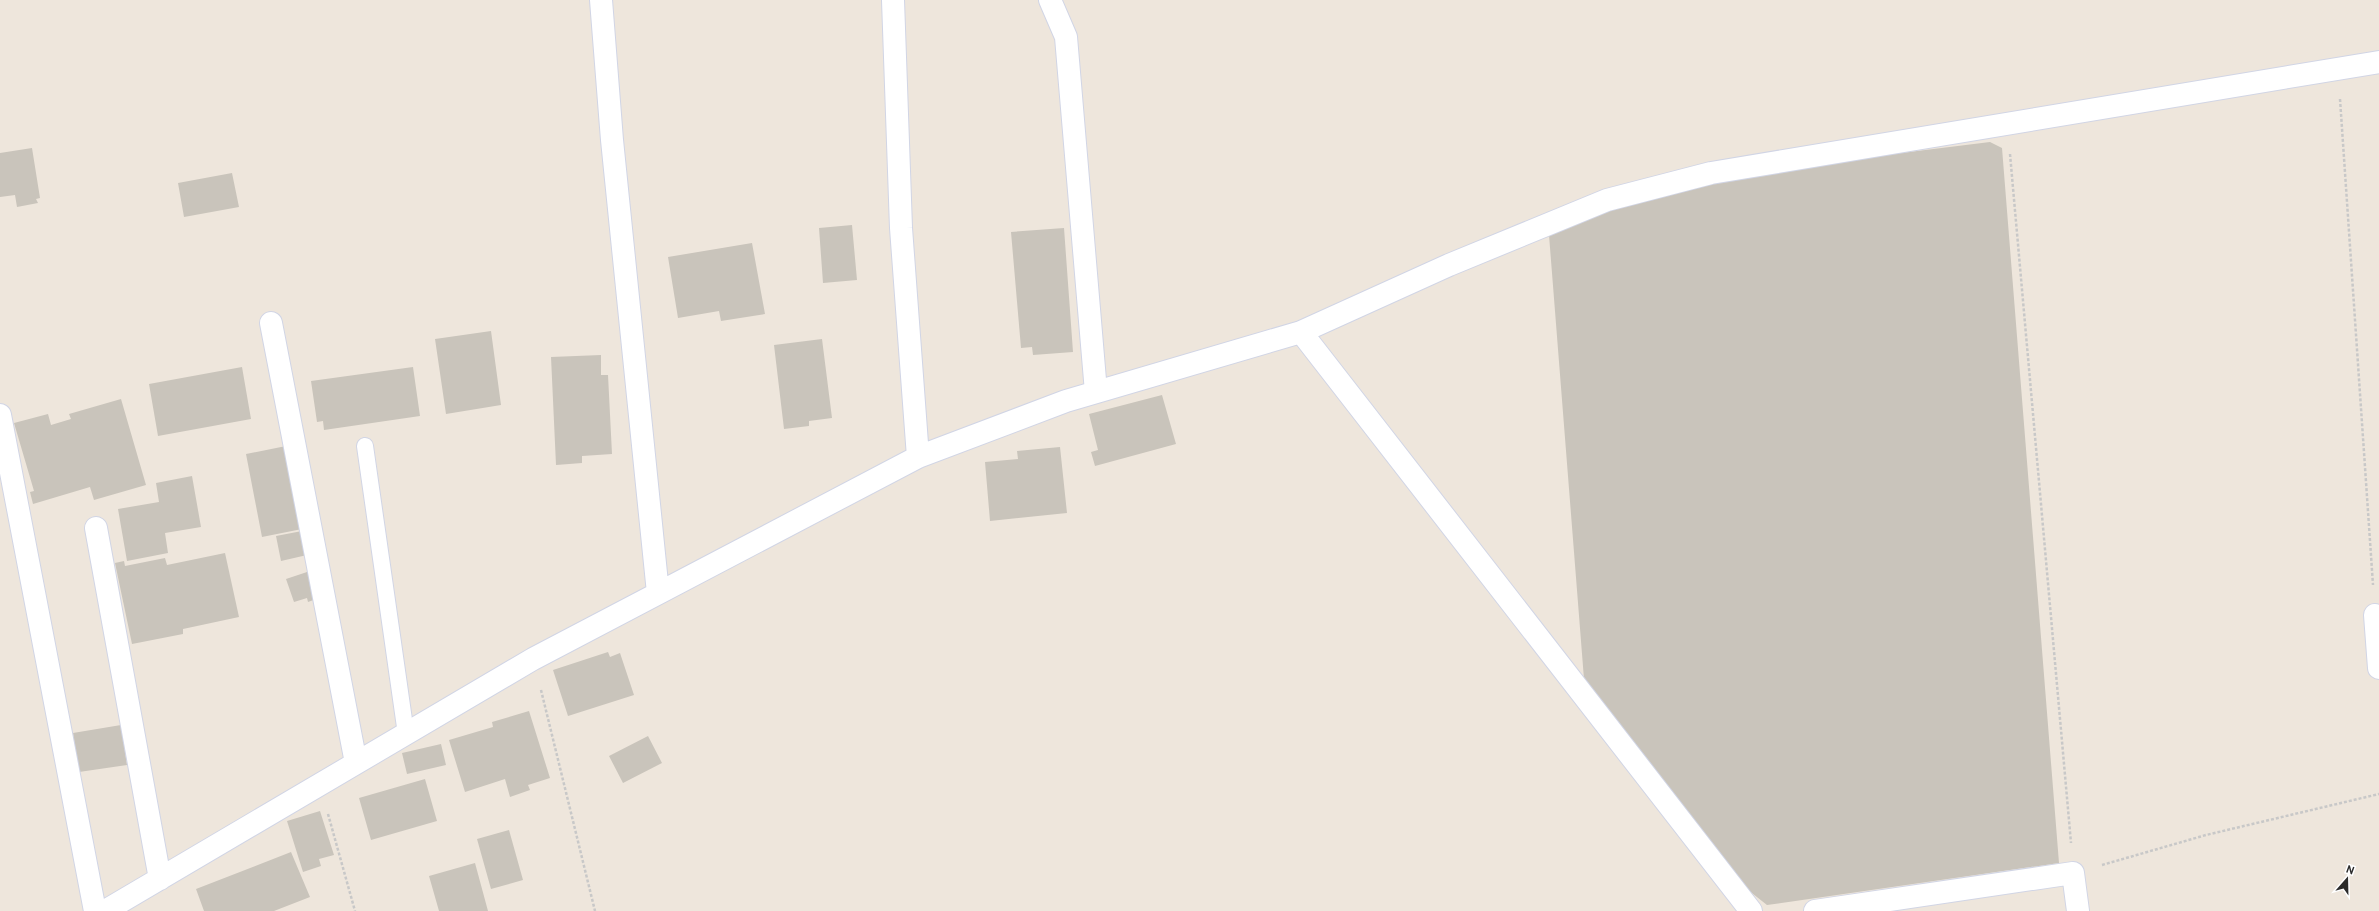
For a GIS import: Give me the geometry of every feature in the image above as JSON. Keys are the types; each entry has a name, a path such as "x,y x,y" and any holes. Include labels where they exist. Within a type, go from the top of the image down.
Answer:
{"street":[{"path":"601,0 612,140 658,593"},
{"path":"893,0 900,228 918,457"},
{"path":"1050,0 1066,37 1096,392"},
{"path":"105,911 533,659 918,457 1066,401 1301,332 1449,265 1607,200 1711,173 2379,62"},
{"path":"271,323 356,763"},
{"path":"1301,332 1751,911"},
{"path":"0,415 95,911"},
{"path":"96,528 160,879"},
{"path":"2375,615 2379,668"},
{"path":"1816,911 2073,873 2078,911"}],"lane":[{"path":"365,446 406,734"}],"path":[{"path":"2338,69 2375,615"},
{"path":"2007,124 2073,873 2206,835 2379,794"},
{"path":"533,659 595,911"},
{"path":"320,784 355,911"}],"building":[{"path":"1990,142 2002,148 2059,863 1767,905 1743,886 1584,679 1549,235 1684,180"},
{"path":"32,148 40,198 36,199 38,203 17,207 15,195 0,197 0,153"},
{"path":"232,173 239,207 184,217 178,183"},
{"path":"852,225 857,280 823,283 819,228"},
{"path":"1064,228 1073,352 1033,355 1032,347 1021,348 1011,232"},
{"path":"752,243 765,314 721,321 719,311 678,318 668,257"},
{"path":"491,331 501,405 446,414 435,339"},
{"path":"822,339 832,418 809,421 809,426 784,429 774,345"},
{"path":"601,355 601,375 608,375 612,454 582,456 582,463 556,465 551,357"},
{"path":"242,367 251,419 158,436 149,384"},
{"path":"413,367 420,416 324,430 323,421 317,422 311,381"},
{"path":"1162,395 1176,444 1095,466 1091,452 1098,450 1089,414"},
{"path":"121,399 146,485 94,500 90,487 33,504 30,492 34,491 14,423 48,414 51,425 71,419 69,414"},
{"path":"286,446 302,529 262,537 246,454"},
{"path":"1060,447 1067,513 990,521 985,462 1018,459 1017,451"},
{"path":"192,476 201,527 165,533 168,553 127,561 118,509 159,502 156,483"},
{"path":"302,531 307,555 281,561 276,536"},
{"path":"225,553 239,617 183,629 183,634 132,644 115,563 124,561 125,566 165,558 167,565"},
{"path":"310,571 319,598 308,602 307,598 294,602 286,579"},
{"path":"608,652 610,657 620,653 634,695 568,716 553,670"},
{"path":"529,711 550,778 528,785 530,790 510,797 505,779 465,792 449,740 493,727 492,722"},
{"path":"121,725 127,765 79,772 73,733"},
{"path":"648,736 662,763 623,783 609,756"},
{"path":"441,744 446,765 407,774 402,753"},
{"path":"425,779 437,821 371,840 359,798"},
{"path":"320,811 334,855 319,859 321,866 303,872 287,821"},
{"path":"509,830 523,880 491,889 477,839"},
{"path":"291,852 310,897 274,911 204,911 196,889"},
{"path":"475,863 488,911 439,911 429,876"}]}
